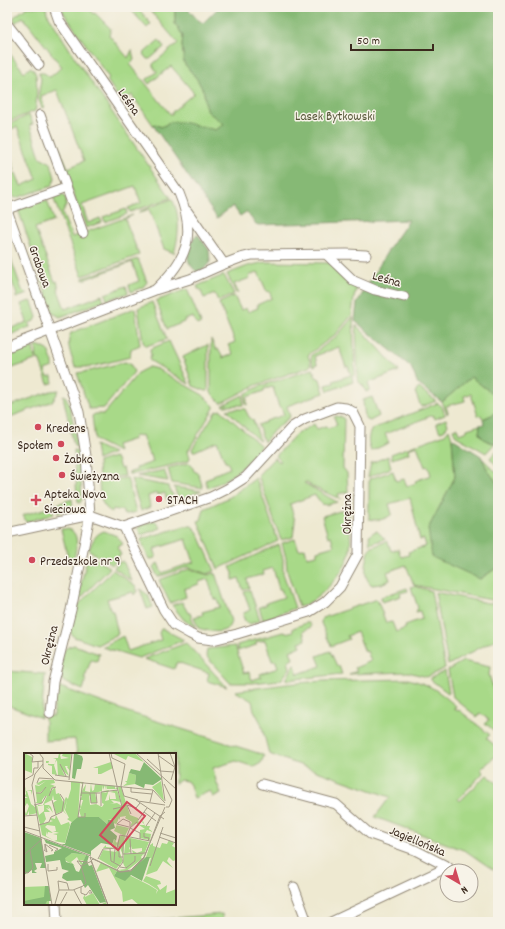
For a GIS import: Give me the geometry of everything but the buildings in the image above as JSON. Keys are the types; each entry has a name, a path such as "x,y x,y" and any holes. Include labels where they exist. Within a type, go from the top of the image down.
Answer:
{"street":[{"name":"Leśna","path":"54,7 59,21 179,193 185,208 188,219 188,232 182,256 170,276 155,290"},
{"path":"7,24 39,65"},
{"path":"40,115 83,233"},
{"name":"Grabowa","path":"51,330 7,210 66,188"},
{"name":"Leśna","path":"185,208 224,264"},
{"name":"Leśna","path":"326,254 354,281 374,290 404,297"},
{"name":"Leśna","path":"7,347 155,290 190,279 240,258 252,255 366,255"},
{"name":"Okrężna","path":"50,713 53,682 71,610 90,515 86,456 79,412 51,330"},
{"name":"Okrężna","path":"337,407 346,408 353,412 356,418 360,427 358,554 340,587 325,602 309,612 238,634 213,640 198,638 174,625 164,610 124,527 205,499 227,489 246,477 292,427 305,419 337,407"},
{"path":"7,533 90,515 124,527"},
{"name":"Jagiellońska","path":"262,784 336,804 370,834 415,850 448,867 331,922"},
{"path":"294,887 307,922"},
{"path":"56,905 57,922"}],"green space":[{"path":"27,7 46,7 47,13 75,58 171,198 130,212 128,208 141,203 135,186 82,205 88,223 100,218 102,222 86,228 60,158 63,156 68,168 84,161 57,90 41,96 44,107 42,108 38,98 41,79 39,73 44,73 50,77 62,67 23,17 15,23 14,17"},
{"path":"62,7 83,7 85,9 88,7 94,14 95,13 111,29 109,35 128,58 132,50 134,60 130,64 170,114 173,114 172,112 194,93 171,66 149,84 146,80 157,72 153,64 178,43 147,7 175,7 175,24 183,36 182,45 184,63 197,79 204,92 205,102 224,124 216,130 171,122 161,127 155,124 153,125 132,95 123,101 124,103 122,103 107,80 109,78 63,12"},
{"path":"134,7 137,7 151,24 147,28 131,10"},
{"name":"Lasek Bytkowski","path":"175,7 186,7 203,23 219,7 498,7 498,398 471,377 442,402 418,384 411,367 355,321 357,303 387,252 409,220 257,225 246,212 240,216 233,206 217,218 153,125 155,124 161,127 171,122 182,122 216,130 224,124 208,112 204,92 197,79 184,63 182,45 183,36 175,24"},
{"path":"159,40 164,47 150,59 147,59 143,54"},
{"path":"7,50 24,72 31,67 35,72 37,88 35,111 7,122"},
{"path":"29,115 33,124 30,125 40,157 51,163 55,178 52,186 16,198 13,197 10,190 11,187 7,176 16,173 21,186 37,179 17,127 7,130 7,125"},
{"path":"54,133 62,154 59,155 52,134"},
{"path":"7,149 15,170 7,173"},
{"path":"52,194 61,194 66,198 66,206 62,213 72,237 133,215 125,219 139,255 82,276"},
{"path":"172,199 178,219 177,240 174,253 164,249 149,209 139,213 140,211"},
{"path":"47,200 54,221 35,228 55,282 57,281 58,290 65,309 102,295 104,301 60,317 53,313 41,277 43,276 36,256 34,256 18,209"},
{"path":"126,209 127,214 105,222 103,217"},
{"path":"198,235 209,250 210,262 204,269 197,272 190,264 188,256 194,237"},
{"path":"7,248 22,290 28,294 16,298 17,295 7,269"},
{"path":"138,259 147,282 143,287 131,292 129,285 139,281 132,262 83,280 83,278"},
{"path":"265,262 330,263 357,288 354,297 352,315 336,334 308,355 311,365 309,367 256,385 221,403 211,393 211,339 216,350 218,349 223,358 233,354 228,345 235,342 219,303 234,296 241,310 246,308 248,312 258,308 257,305 272,298 269,291 267,292 258,272 249,276 250,278 234,284 238,292 236,293 227,274 248,266"},
{"path":"224,275 234,294 218,301 215,294 204,298 197,286"},
{"path":"126,286 128,293 107,300 105,294"},
{"path":"187,289 201,323 197,325 193,317 167,329 156,301"},
{"path":"30,301 32,302 37,317 35,321 29,323 30,327 7,336 7,330 27,322 21,304"},
{"path":"152,302 167,339 146,346 143,342 138,308"},
{"path":"135,308 140,345 131,349 130,357 90,367 75,367 69,346 69,337 71,333"},
{"path":"353,317 355,375 352,376 353,382 328,391 326,385 351,375 348,366 346,367 339,347 315,356 317,364 315,366 313,365 311,358 312,355 337,336"},
{"path":"356,325 399,371 368,383 370,390 366,392 363,385 358,381"},
{"path":"169,341 189,384 149,360 151,355 150,349"},
{"path":"207,345 208,391 206,391 193,386 183,357"},
{"path":"40,346 48,350 53,363 53,367 45,370 48,377 52,376 53,383 48,384 39,359 37,360 36,347"},
{"path":"33,347 35,360 7,370 7,357"},
{"path":"125,362 130,364 134,372 104,408 89,409 77,373"},
{"path":"149,367 157,369 203,395 214,406 214,408 188,451 190,458 188,461 130,475 128,473 137,470 136,468 153,462 142,435 133,437 134,439 116,445 118,452 95,440 92,416 95,414 104,414 139,372"},
{"path":"313,369 316,377 320,379 324,393 287,406 290,417 274,430 264,442 258,425 284,415 281,407 279,407 273,387 264,389 264,391 247,397 247,405 245,404 245,394 260,386"},
{"path":"471,377 498,398 498,412 483,419 481,415 478,416 471,394 464,396 465,401 446,406 447,414 442,402"},
{"path":"419,388 436,401 421,407 415,392"},
{"path":"59,390 53,401 7,418 7,407 51,391"},
{"path":"65,395 69,403 78,447 74,446 63,396"},
{"path":"243,395 243,405 223,405"},
{"path":"372,397 379,416 370,421 365,417 363,400"},
{"path":"438,403 442,407 445,415 435,419 433,415 385,434 389,443 371,451 368,440 372,429"},
{"path":"245,409 249,417 253,420 260,440 259,441 227,410"},
{"path":"221,410 261,446 238,471 208,488 205,480 230,468 227,461 225,461 217,441 193,452 192,449 216,411"},
{"path":"498,412 498,440 493,443 485,440 479,434 480,425 484,424 483,419"},
{"path":"336,416 344,419 343,468 347,473 348,492 338,494 340,499 313,487 306,482 304,483 337,502 326,505 322,504 315,495 290,504 295,521 293,537 281,540 258,475 274,458 280,462 281,461 276,456 295,435 314,424 317,429 337,425 334,417"},
{"path":"446,419 448,425 444,431 440,432 436,423"},
{"path":"480,425 479,434 485,440 493,443 498,440 486,453 456,436 453,429 457,428 459,434 467,431 467,429"},
{"path":"449,429 452,438 455,477 428,529 480,579 498,567 498,600 491,600 414,585 406,565 387,572 390,580 381,584 372,585 367,578 366,568 370,548 387,541 391,551 398,549 401,557 409,555 408,552 426,546 424,539 420,540 410,498 389,504 392,514 387,518 378,520 369,519 369,479 393,471 396,481 404,479 407,486 416,483 415,481 431,475 428,466 425,467 417,446 408,449 409,453 392,459 391,454 445,434"},
{"path":"452,438 481,456 488,471 498,484 498,567 480,579 432,557 428,529 455,477"},
{"path":"95,445 113,453 97,460"},
{"path":"498,449 498,467 490,458"},
{"path":"74,450 78,451 81,475 76,476 75,473"},
{"path":"388,456 391,468 368,477 371,463"},
{"path":"114,457 117,459 120,469 123,468 125,476 99,478 98,462"},
{"path":"481,457 498,474 498,484 488,471"},
{"path":"189,463 194,471 198,473 203,488 172,483 168,468"},
{"path":"164,470 168,481 137,476"},
{"path":"127,478 136,512 123,514 123,511 113,509 112,512 102,502 99,480"},
{"path":"256,478 278,541 218,569 198,521 201,520 204,509 230,497"},
{"path":"77,479 81,479 82,499 80,503 78,503 76,485"},
{"path":"131,479 168,486 175,499 167,500 165,493 158,495 157,493 148,496 150,507 141,511"},
{"path":"174,487 201,491 180,499 178,498"},
{"path":"72,499 73,508 58,513 55,505"},
{"path":"51,507 54,514 26,522 23,515"},
{"path":"344,510 349,514 350,536 350,547 346,564 338,576 321,594 309,603 299,607 287,571 286,558 282,543 295,539 299,550 305,548 307,557 317,555 317,551 334,546 331,536 328,537 322,516"},
{"path":"155,521 161,528 141,535 138,528 141,525"},
{"path":"185,526 192,526 197,531 215,571 207,574 188,567 158,577 153,567 158,563 162,573 194,562 186,539 154,549 156,555 155,558 149,559 141,541 142,539"},
{"path":"61,529 68,529 75,535 76,546 73,562 69,562"},
{"path":"104,531 117,536 123,544 117,547 121,555 118,556 119,559 112,565 89,550 96,536"},
{"path":"377,531 385,539 370,544 369,536"},
{"path":"279,544 283,559 283,573 295,608 263,620 259,607 284,597 281,589 279,589 273,568 263,571 264,574 247,579 249,588 243,590 239,578 233,580 233,573 230,567"},
{"path":"88,554 110,568 77,602"},
{"path":"123,561 132,581 114,568 118,563"},
{"path":"189,569 208,575 215,573 231,621 226,629 217,632 198,628 194,617 203,615 202,612 220,607 217,599 214,599 208,579 184,589 186,597 170,603 159,580"},
{"path":"113,570 136,586 137,591 134,595 133,592 107,599 111,611 113,611 118,634 97,645 74,637 70,632 75,608"},
{"path":"415,586 431,591 445,668 427,677 408,672 349,674 357,671 355,668 371,661 367,651 365,652 357,632 347,636 349,639 331,646 321,623 322,618 377,599 386,623 392,622 396,632 406,628 405,625 422,619 420,611 416,612 418,608 411,587"},
{"path":"407,588 408,591 400,593 401,596 382,602 381,597"},
{"path":"140,589 148,595 153,607 147,609"},
{"path":"250,590 260,620 250,624 245,621 243,616 244,613 250,610 244,592"},
{"path":"435,592 488,603 498,603 498,638 448,665"},
{"path":"182,602 188,613 190,613 195,627 184,620 172,605"},
{"path":"309,623 311,627 303,631 306,640 299,642 301,646 290,651 293,658 288,661 290,668 281,680 252,683 230,683 206,656 207,649 235,646 244,673 249,672 252,680 261,677 260,674 278,668 276,661 272,661 265,640 256,642 256,645 238,651 237,645 283,632 286,633 293,631 293,628"},
{"path":"161,629 184,640 139,658 102,647 123,636 128,651 161,640 159,633"},
{"path":"186,643 227,687 207,681 209,673 177,662 174,669 144,659"},
{"path":"74,645 99,654 97,661 91,660 84,679 86,680 83,690 64,682 58,674 64,650"},
{"path":"330,651 342,674 286,680 294,664 298,674 321,666 317,656"},
{"path":"463,661 490,667 489,675 494,690 498,687 498,734 485,723 489,720 480,713 477,717 453,697 448,670"},
{"path":"7,671 45,674 41,718 7,705"},
{"path":"445,671 448,693 431,680 431,678"},
{"path":"408,679 429,686 444,696 456,706 454,709 459,710 490,735 486,738 498,748 498,754 481,769 483,773 458,799 460,801 487,775 498,784 498,873 466,851 375,817 390,797 269,754 261,723 254,710 252,701 235,691 322,681"},
{"path":"60,687 128,712 264,756 261,763 254,767 236,761 213,768 221,793 213,797 210,791 194,798 190,785 187,781 180,780 176,783 176,753 77,753 75,739 45,741 45,716 54,716 54,698 56,688"},
{"path":"222,914 223,922 151,922 151,920"}],"place":[{"name":"Kredens","path":"38,427"},
{"name":"Społem","path":"61,444"},
{"name":"Żabka","path":"56,458"},
{"name":"Świeżyzna","path":"62,475"},
{"name":"STACH","path":"159,499"},
{"name":"Apteka Nova Sieciowa","path":"36,500"},
{"name":"Przedszkole nr 9","path":"32,560"}]}
